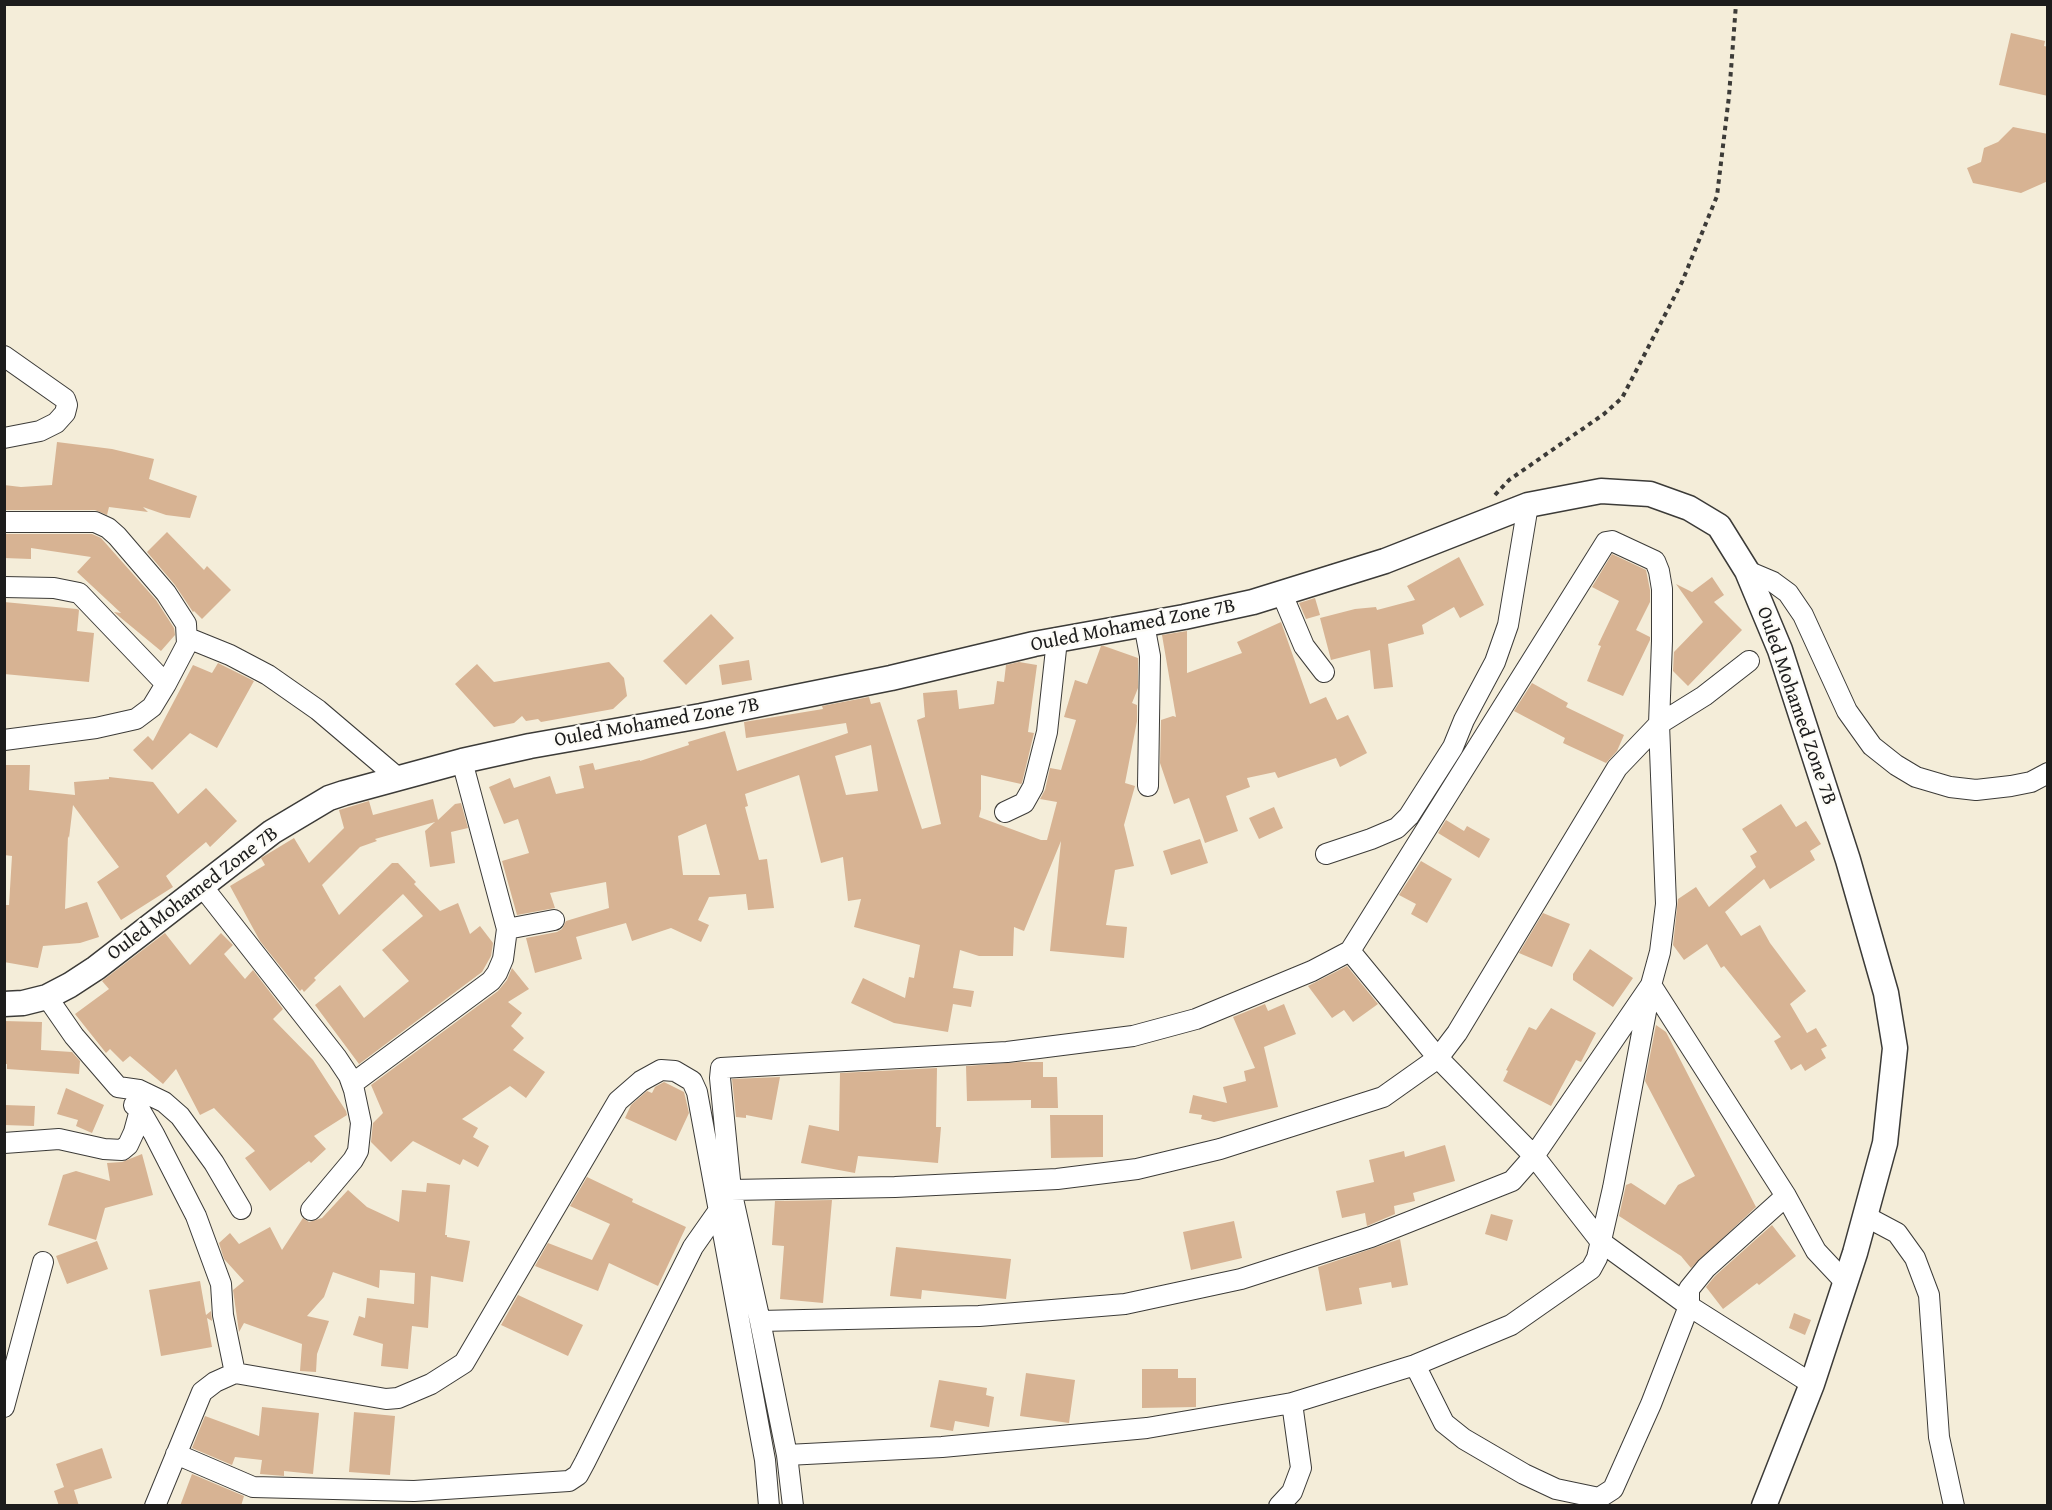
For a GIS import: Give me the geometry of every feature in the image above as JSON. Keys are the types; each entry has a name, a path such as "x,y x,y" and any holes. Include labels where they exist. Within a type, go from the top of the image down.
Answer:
{"main road":[{"name":"Ouled Mohamed Zone 7B","path":"47,997 96,968 272,832 329,798 462,761 530,746 701,716 891,678 1057,640 1230,607 1282,594 1385,561 1528,504 1601,492 1650,494 1689,508 1719,526 1747,571 1780,650 1848,860 1886,993 1894,1048 1885,1143 1846,1283 1812,1384 1764,1506"},
{"path":"4,1004 47,997"}],"street":[{"path":"4,356 65,399 67,405 65,414 56,423 40,430 4,438"},
{"path":"1326,854 1396,828 1409,816 1453,747 1464,720 1495,662 1508,624 1528,504"},
{"path":"4,522 102,524 117,536 166,592 186,624 188,638 177,667 152,707 136,719 96,728 4,740"},
{"path":"786,1455 942,1447 1147,1428 1292,1403 1415,1365 1510,1325 1590,1269 1597,1258 1613,1188 1651,986 1660,952 1666,904 1659,724 1662,589 1655,561 1612,541 1606,542 1350,951 1312,971 1196,1019 1133,1036 1007,1052 721,1068 720,1078 731,1190 760,1321 786,1455 793,1506"},
{"path":"1747,571 1773,582 1788,593 1803,615 1847,711 1872,746 1896,765 1916,777 1950,787 1976,790 2031,782 2048,773"},
{"path":"4,587 54,588 79,593 166,684"},
{"path":"1282,594 1304,646 1324,672"},
{"path":"1144,624 1150,656 1148,786"},
{"path":"188,638 230,655 268,675 318,710 398,778"},
{"path":"1005,812 1024,803 1033,787 1047,732 1057,640"},
{"path":"731,1190 1011,1182 1137,1169 1220,1149 1383,1097 1438,1058 1463,1024 1617,768 1659,724 1704,696 1749,661"},
{"path":"352,1084 491,981 503,959 507,929 462,761"},
{"path":"202,886 338,1058 352,1084 361,1123 358,1152 310,1210"},
{"path":"507,929 554,920"},
{"path":"1350,951 1438,1058 1534,1156 1601,1242 1689,1306 1812,1384"},
{"path":"760,1321 979,1316 1125,1304 1241,1279 1371,1237 1512,1181 1534,1156 1651,986"},
{"path":"1651,986 1786,1196 1816,1251 1846,1283"},
{"path":"47,997 74,1036 140,1110 196,1216 220,1284 223,1315 235,1373"},
{"path":"155,1506 202,1392 215,1382 235,1373 386,1399 398,1398 431,1384 464,1364 618,1101 641,1081 661,1070 675,1071 684,1076 692,1081 697,1092 765,1460 770,1506"},
{"path":"118,1086 139,1090 164,1102 180,1116 214,1163 241,1209"},
{"path":"4,1143 59,1139 104,1149 122,1150 133,1136 140,1110"},
{"path":"1415,1365 1444,1423 1464,1439 1524,1474 1556,1489 1599,1498 1614,1489 1651,1404 1689,1306 1689,1289 1692,1284 1706,1268 1786,1196"},
{"path":"176,1454 254,1496 414,1491 569,1481 578,1475 693,1247 719,1210"},
{"path":"1865,1216 1897,1233 1915,1258 1929,1295 1939,1437 1954,1506"},
{"path":"4,1407 43,1262"},
{"path":"1279,1506 1292,1492 1301,1468 1292,1403"}],"path":[{"path":"1478,525 1495,495 1509,480 1604,414 1622,398 1682,282 1717,196 1729,96 1736,4"}],"building":[{"path":"2011,33 2045,41 2044,46 2048,47 2048,96 1999,85"},
{"path":"2013,127 2048,134 2048,181 2021,193 1973,183 1967,168 1981,162 1984,148 1998,142"},
{"path":"57,442 112,449 154,459 149,479 197,496 190,518 166,515 143,507 148,512 109,507 107,515 95,510 4,510 4,485 21,487 52,485"},
{"path":"167,532 204,570 207,566 231,590 202,619 193,612 175,585 147,552"},
{"path":"4,534 92,534 101,538 156,600 174,628 175,635 161,651 115,613 121,613 77,572 91,557 31,548 31,559 4,558"},
{"path":"1612,554 1646,570 1650,590 1650,602 1636,630 1650,637 1650,640 1623,696 1587,681 1601,646 1598,645 1619,601 1592,587"},
{"path":"1459,557 1484,605 1460,618 1454,607 1422,625 1424,634 1388,644 1393,687 1374,689 1370,650 1331,660 1320,618 1355,609 1376,607 1377,610 1415,600 1407,586"},
{"path":"1712,577 1724,595 1714,602 1742,630 1688,686 1673,671 1674,652 1703,622 1676,584 1692,592"},
{"path":"1315,598 1320,615 1306,619 1299,603"},
{"path":"4,602 79,610 77,631 94,633 89,682 4,674"},
{"path":"711,614 734,638 686,685 663,661"},
{"path":"1281,622 1310,704 1326,697 1337,720 1348,715 1367,753 1340,767 1336,758 1278,778 1275,772 1247,778 1250,787 1226,796 1238,831 1205,843 1189,798 1174,804 1160,763 1161,720 1176,717 1162,635 1187,631 1187,673 1242,653 1237,642"},
{"path":"1101,646 1138,658 1138,688 1132,703 1137,705 1137,721 1125,783 1135,786 1124,825 1134,866 1115,870 1106,925 1127,927 1124,958 1050,951 1061,841 1024,931 1014,927 1013,956 979,956 960,950 953,988 974,991 971,1007 953,1004 948,1032 894,1023 851,1003 863,978 905,998 909,977 914,978 920,945 854,927 861,899 848,901 843,857 821,863 799,775 745,794 748,806 745,807 759,860 767,859 774,908 748,910 746,894 709,897 698,920 709,925 701,942 671,928 632,941 626,923 576,937 582,959 535,973 526,938 557,932 562,929 566,921 609,908 606,882 550,893 555,908 517,915 502,861 529,853 518,819 504,824 489,787 510,778 514,788 550,776 556,794 584,788 579,766 593,763 595,770 640,761 689,745 688,742 725,731 737,771 848,733 846,723 746,738 744,722 823,709 822,706 869,697 871,704 880,702 922,829 941,824 917,720 925,717 923,693 957,690 959,709 994,704 997,681 1004,682 1006,665 1019,662 1037,665 1028,732 1034,733 1022,783 981,775 979,817 1041,840 1047,840 1057,802 1040,799 1045,790 1050,768 1061,770 1076,720 1064,717 1075,680 1087,684","holes":["871,745 878,791 846,795 835,756","706,824 720,875 683,875 678,836"]},
{"path":"749,660 752,680 722,685 719,665"},
{"path":"609,662 624,678 627,696 613,709 541,722 538,719 526,721 522,716 514,723 494,727 455,684 477,664 494,682"},
{"path":"218,663 254,681 217,748 190,733 152,770 133,750 148,736 153,741 193,665 212,673"},
{"path":"1532,683 1568,703 1566,707 1624,735 1617,751 1606,763 1563,743 1565,738 1514,711"},
{"path":"4,765 30,765 29,790 75,795 74,782 109,779 109,777 153,782 178,814 206,788 237,821 210,847 206,842 166,876 173,887 121,920 97,882 119,867 73,805 69,838 68,836 65,909 87,902 99,937 80,943 43,946 38,968 4,962 6,905 9,905 12,856 4,855"},
{"path":"433,799 438,820 455,804 461,803 468,828 451,832 455,863 430,867 425,831 435,822 375,839 377,841 360,847 322,885 339,915 392,863 398,863 440,911 458,903 470,934 480,926 493,943 491,956 482,972 359,1064 315,1005 340,985 364,1018 409,981 382,950 423,916 403,894 314,978 316,980 304,992 302,989 300,991 260,941 230,886 265,865 261,858 294,838 309,863 344,828 339,810 369,801 373,815"},
{"path":"1781,804 1796,827 1806,821 1821,844 1810,851 1815,860 1770,889 1764,879 1725,912 1741,936 1760,925 1770,943 1806,991 1790,1004 1807,1033 1816,1028 1827,1046 1821,1049 1826,1058 1805,1071 1801,1064 1791,1070 1774,1041 1781,1037 1724,966 1721,968 1707,944 1684,960 1673,945 1678,899 1696,887 1709,907 1756,867 1750,856 1757,852 1742,829"},
{"path":"1274,807 1283,828 1259,839 1249,818"},
{"path":"1446,820 1464,831 1467,826 1490,839 1479,858 1438,833"},
{"path":"1200,839 1208,863 1171,875 1163,851"},
{"path":"1421,861 1452,879 1427,923 1411,914 1416,904 1399,895"},
{"path":"1543,913 1570,924 1552,967 1519,953"},
{"path":"165,933 190,965 221,933 233,945 224,954 245,979 253,970 283,1009 273,1019 313,1060 346,1111 347,1115 314,1136 326,1149 311,1163 309,1161 270,1191 245,1158 255,1151 214,1108 200,1115 176,1069 163,1084 130,1056 123,1062 110,1049 106,1053 75,1014 109,989 102,981"},
{"path":"1590,949 1633,978 1613,1007 1573,980 1573,974"},
{"path":"1347,966 1378,1004 1353,1022 1344,1010 1332,1018 1308,986"},
{"path":"512,968 529,989 508,1002 522,1013 511,1026 524,1038 513,1050 545,1072 526,1098 510,1086 462,1119 478,1128 473,1137 489,1146 478,1167 463,1159 460,1165 413,1141 391,1162 371,1142 373,1123 383,1113 371,1085 498,991 507,980"},
{"path":"1265,1004 1268,1011 1284,1004 1296,1034 1264,1047 1278,1107 1214,1122 1201,1119 1202,1115 1189,1113 1193,1095 1227,1103 1223,1087 1246,1081 1244,1071 1255,1068 1233,1017"},
{"path":"1551,1008 1596,1033 1581,1062 1576,1060 1551,1106 1503,1081 1508,1071 1506,1070 1529,1027 1536,1030"},
{"path":"4,1021 42,1022 41,1050 72,1052 80,1061 79,1074 7,1069 7,1064 4,1064"},
{"path":"1656,1025 1666,1032 1756,1207 1691,1268 1681,1256 1619,1216 1626,1185 1631,1183 1665,1205 1678,1185 1695,1176 1645,1081"},
{"path":"1043,1062 1043,1077 1057,1077 1058,1108 1031,1108 1031,1100 967,1101 966,1066"},
{"path":"937,1068 936,1127 941,1127 938,1163 858,1156 855,1173 801,1163 809,1125 839,1131 840,1073"},
{"path":"780,1077 772,1120 746,1115 746,1118 736,1117 732,1079"},
{"path":"664,1082 684,1092 689,1113 676,1141 625,1118 631,1105 647,1091 652,1093 655,1087"},
{"path":"66,1088 104,1105 92,1133 76,1126 78,1120 57,1114"},
{"path":"4,1105 35,1106 34,1126 4,1125"},
{"path":"1050,1115 1103,1115 1103,1157 1051,1158"},
{"path":"1445,1145 1455,1181 1413,1193 1415,1201 1394,1206 1395,1214 1367,1226 1365,1213 1342,1218 1336,1191 1374,1182 1369,1160 1404,1151 1405,1157"},
{"path":"142,1154 153,1195 105,1208 96,1240 48,1225 63,1175 76,1171 110,1181 107,1163 122,1162"},
{"path":"587,1177 633,1199 632,1202 686,1227 658,1286 609,1263 598,1291 535,1266 548,1243 592,1260 610,1224 570,1206"},
{"path":"427,1183 450,1185 445,1235 470,1241 463,1282 431,1276 428,1328 412,1326 408,1369 381,1366 383,1344 353,1335 359,1316 365,1318 367,1298 414,1304 415,1273 380,1270 379,1288 333,1272 324,1297 307,1316 329,1321 317,1354 316,1372 300,1371 302,1344 244,1323 239,1332 233,1290 244,1281 224,1259 219,1243 230,1233 239,1244 270,1227 282,1250 303,1218 309,1222 322,1218 348,1190 367,1207 399,1222 402,1190 426,1192"},
{"path":"832,1200 823,1303 780,1299 784,1246 772,1245 775,1201"},
{"path":"1491,1214 1513,1220 1507,1241 1485,1234"},
{"path":"1234,1221 1242,1258 1191,1270 1183,1232"},
{"path":"1772,1225 1796,1256 1723,1309 1706,1287 1715,1276"},
{"path":"1400,1239 1408,1285 1392,1288 1391,1282 1359,1288 1362,1304 1326,1311 1318,1267"},
{"path":"97,1241 108,1269 67,1284 56,1256"},
{"path":"896,1247 1011,1259 1006,1299 922,1290 921,1299 890,1296"},
{"path":"200,1281 206,1315 211,1311 212,1321 207,1318 212,1347 161,1356 149,1290"},
{"path":"518,1295 583,1325 568,1356 501,1325"},
{"path":"1794,1313 1811,1320 1805,1335 1789,1328"},
{"path":"1142,1369 1178,1369 1178,1378 1196,1378 1196,1407 1142,1408"},
{"path":"1026,1373 1075,1380 1069,1423 1020,1416"},
{"path":"939,1380 987,1388 986,1395 994,1397 989,1427 955,1421 953,1431 930,1427"},
{"path":"262,1407 319,1413 313,1474 284,1471 284,1476 260,1474 262,1460 235,1457 232,1465 192,1448 205,1416 259,1436"},
{"path":"354,1412 395,1416 390,1475 349,1472"},
{"path":"102,1448 112,1478 74,1490 79,1506 59,1506 54,1491 64,1487 56,1464"},
{"path":"192,1474 244,1496 241,1506 180,1506"}]}
